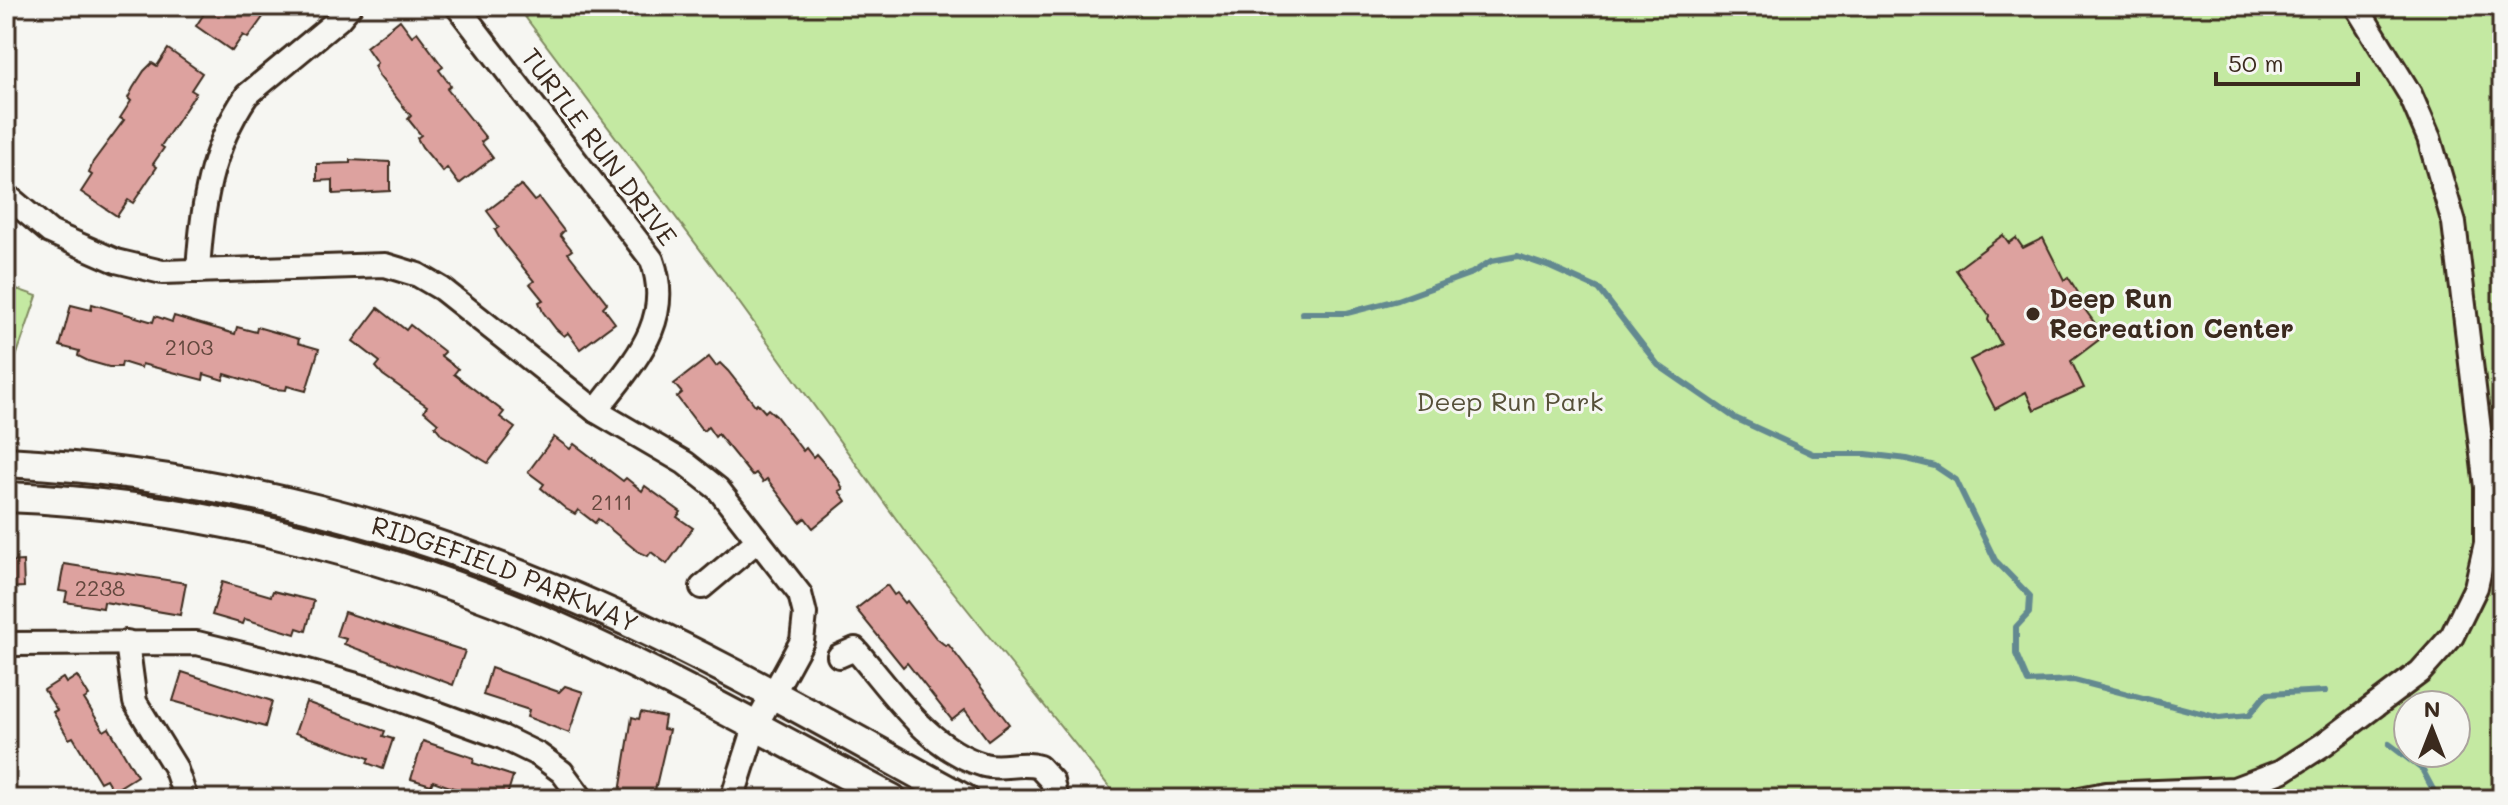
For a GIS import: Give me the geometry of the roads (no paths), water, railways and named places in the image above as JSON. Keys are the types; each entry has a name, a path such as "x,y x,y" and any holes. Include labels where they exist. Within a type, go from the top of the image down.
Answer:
{"main road":[{"name":"RIDGEFIELD PARKWAY","path":"6,462 195,484 379,527 561,591 654,634 964,799"},
{"name":"RIDGEFIELD PARKWAY","path":"6,497 123,508 194,519 368,559 537,619 642,667 892,799"}],"street":[{"path":"198,271 208,181 216,154 239,106 247,95 339,19 350,6"},
{"name":"TURTLE RUN DRIVE","path":"457,6 652,260 660,283 655,321 647,342 596,411"},
{"path":"2080,799 2106,794 2234,789 2282,771 2324,744 2420,672 2452,636 2476,587 2486,543 2486,487 2454,223 2429,138 2410,94 2356,6"},
{"path":"6,195 50,232 116,261 162,272 346,264 401,267 442,289 596,411 685,463 718,489 800,594 805,614 802,641 755,727 732,799"},
{"path":"702,587 758,540"},
{"path":"127,642 135,702 145,723 175,767 186,799"},
{"path":"6,644 197,643 374,690 523,746 562,772 582,799"},
{"path":"839,656 855,649 927,732 953,750 983,765 1039,767 1052,781 1056,799"}],"waterway":[{"path":"1302,313 1347,313 1398,300 1472,273 1491,261 1518,256 1550,267 1599,289 1658,365 1735,418 1813,454 1866,454 1907,459 1935,466 1956,480 1995,560 2030,596 2029,613 2016,627 2016,654 2028,682 2074,680 2219,718 2249,715 2266,694 2326,691"},
{"path":"2389,744 2422,769 2438,799"}],"place":[{"name":"Deep Run Recreation Center","path":"2033,314"}],"park label":[{"name":"Deep Run Park","path":"1510,402"}]}
